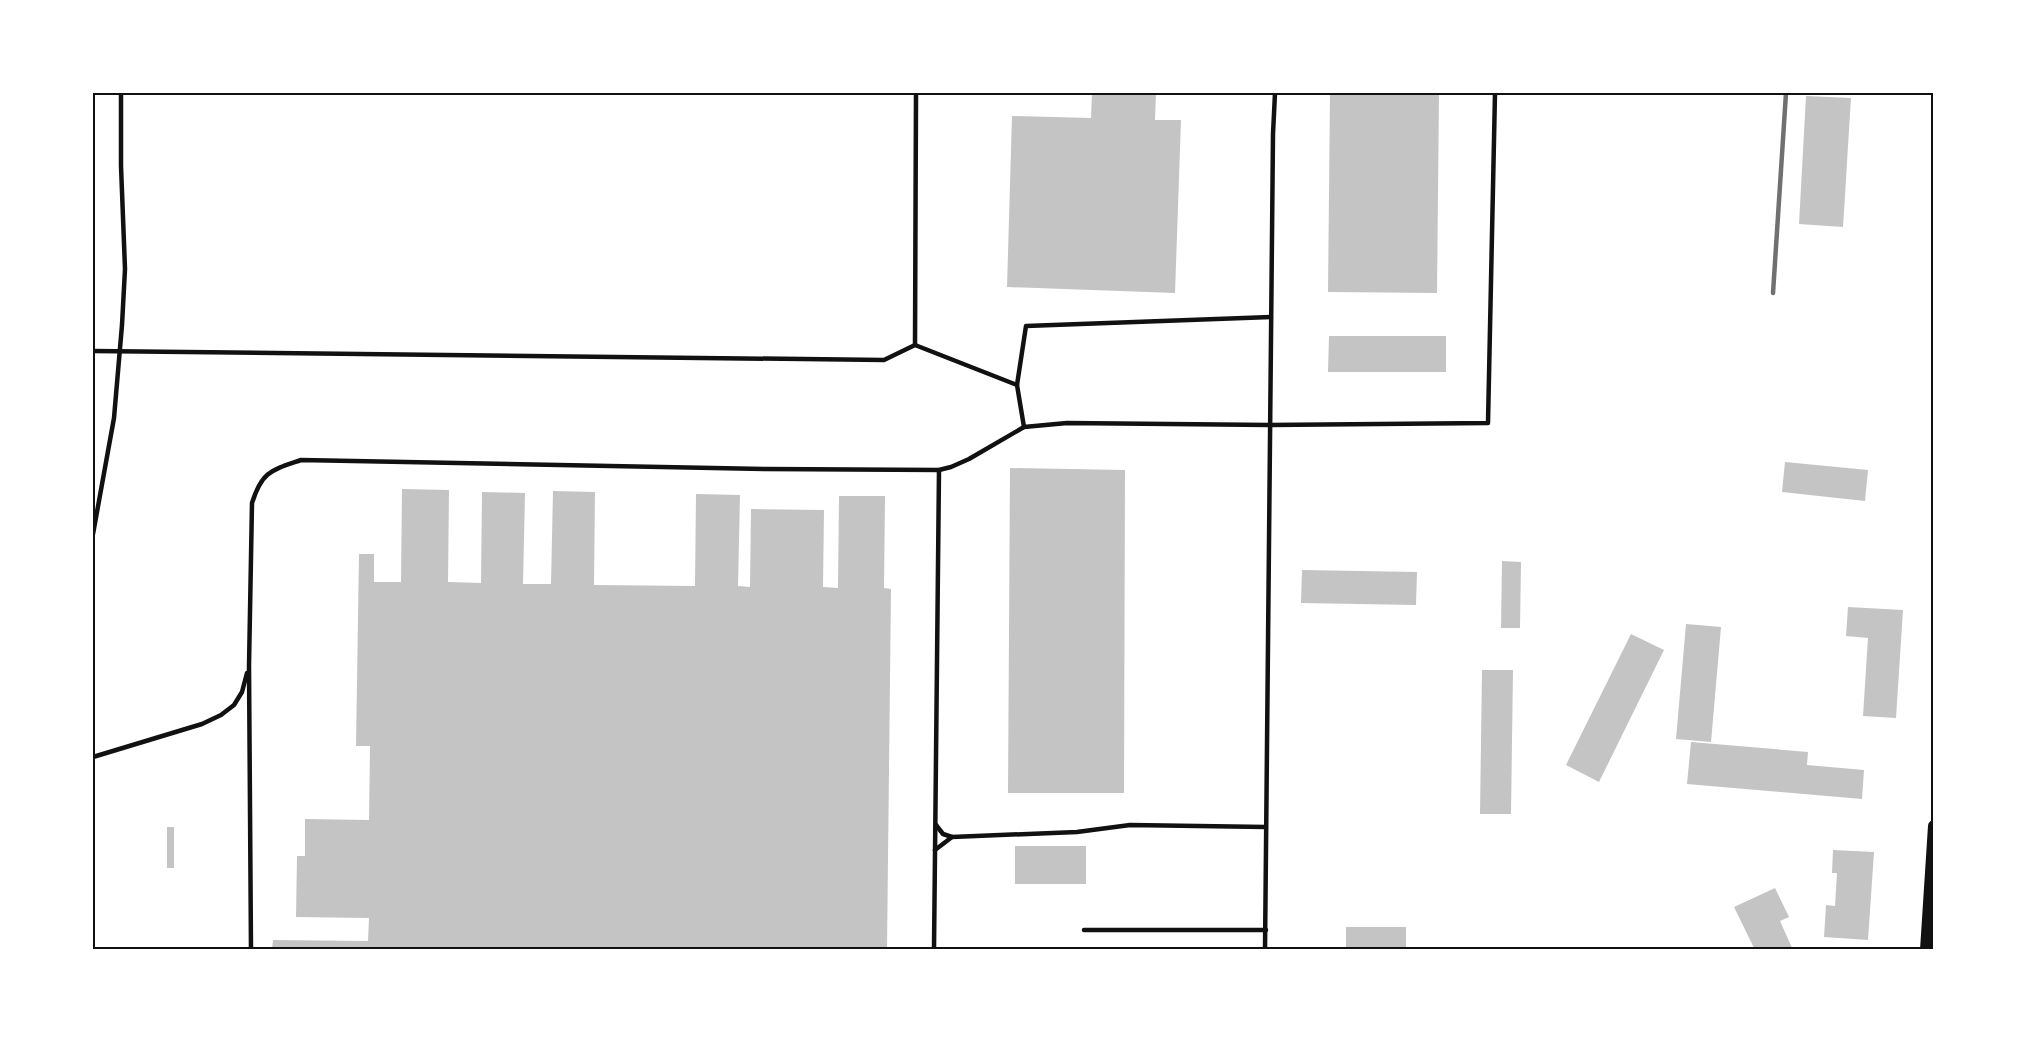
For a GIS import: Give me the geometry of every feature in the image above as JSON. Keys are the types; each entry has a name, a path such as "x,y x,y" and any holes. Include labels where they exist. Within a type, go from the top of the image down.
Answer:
{"main road":[{"path":"1926,950 1934,826"}],"lane":[{"path":"93,534 114,418 120,351 125,269 121,93"},
{"path":"915,345 916,93"},
{"path":"1265,950 1275,93"},
{"path":"251,950 249,666 252,503 257,487 267,473 280,466 301,460 765,470 939,470 969,459 1024,427 1067,423 1270,425 1488,423 1495,93"},
{"path":"1024,427 1017,385 1026,326 1271,317"},
{"path":"93,351 884,360 915,345 1017,385"},
{"path":"934,950 939,470"},
{"path":"93,757 202,724 221,715 234,705 242,692 249,666"},
{"path":"935,825 943,834 952,837 1077,832 1130,825 1266,827"},
{"path":"935,850 952,837"},
{"path":"1084,930 1266,930"}],"building":[{"path":"1092,93 1156,93 1155,120 1181,120 1175,293 1007,287 1012,116 1091,118"},
{"path":"1330,93 1439,93 1437,293 1328,292"},
{"path":"1806,96 1851,98 1843,227 1799,224"},
{"path":"1329,336 1446,336 1446,372 1328,372"},
{"path":"1785,462 1868,470 1865,501 1782,492"},
{"path":"1010,468 1125,470 1124,793 1008,793"},
{"path":"402,489 449,490 448,582 481,583 482,492 525,493 523,584 551,584 553,491 595,492 594,585 695,586 696,494 740,495 738,586 750,587 751,509 824,510 823,587 838,588 839,496 885,496 884,588 891,589 887,950 272,950 273,940 368,941 369,918 296,917 297,856 305,856 305,819 369,820 370,746 356,746 359,554 374,554 374,582 401,582"},
{"path":"1502,561 1521,562 1520,628 1501,628"},
{"path":"1302,570 1417,572 1416,605 1301,603"},
{"path":"1848,607 1903,610 1896,718 1863,716 1868,638 1846,636"},
{"path":"1686,624 1721,627 1711,742 1676,739"},
{"path":"1631,634 1664,650 1599,782 1566,765"},
{"path":"1482,670 1513,670 1511,814 1480,814"},
{"path":"1691,742 1808,752 1807,765 1864,770 1862,799 1687,784"},
{"path":"167,827 174,827 174,868 167,868"},
{"path":"1015,846 1086,846 1086,884 1015,884"},
{"path":"1833,850 1874,852 1868,940 1824,937 1826,905 1835,906 1837,873 1832,873"},
{"path":"1775,888 1789,917 1780,921 1793,950 1755,950 1734,907"},
{"path":"1346,927 1406,927 1406,950 1346,950"}],"railway":[{"path":"1773,293 1786,93"}]}
